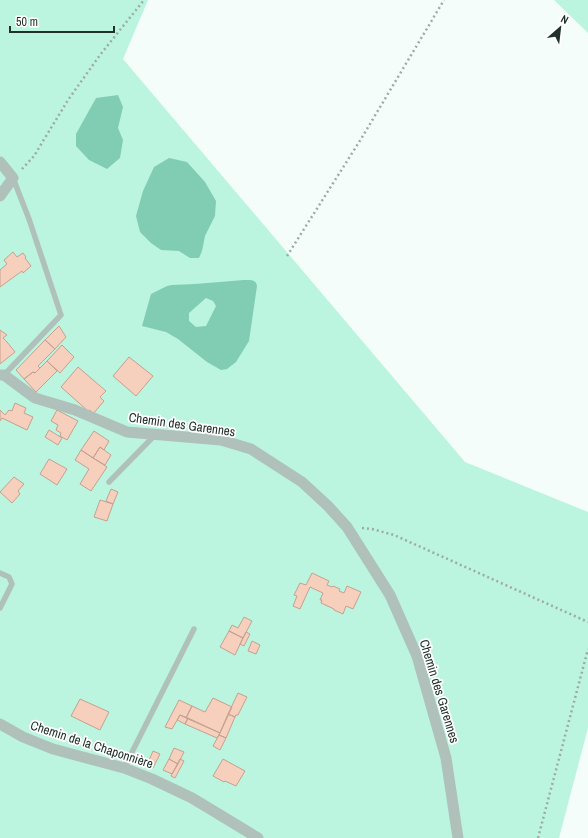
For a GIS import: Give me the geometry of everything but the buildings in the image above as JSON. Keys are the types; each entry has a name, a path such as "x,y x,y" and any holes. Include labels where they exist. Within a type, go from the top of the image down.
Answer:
{"street":[{"path":"0,162 13,178 0,196"},
{"name":"Chemin des Garennes","path":"2,375 35,398 75,410 127,432 221,440 250,449 302,482 328,506 347,527 390,595 417,656 446,758 458,838"},
{"name":"Chemin de la Chaponnière","path":"0,724 23,737 53,749 124,768 152,779 192,798 258,838"}],"lane":[{"path":"2,375 61,315 29,220 13,178"},
{"path":"109,482 155,435"},
{"path":"0,572 9,578 12,584 0,608"},
{"path":"124,768 194,629"}],"path":[{"path":"13,178 34,156 68,100 100,55 144,0"},
{"path":"287,256 361,139 444,0"},
{"path":"347,527 372,529 394,535 588,622"},
{"path":"538,838 588,649"}],"shaded area":[{"path":"0,0 148,0 123,59 465,462 588,512 588,728 559,838 0,838"},
{"path":"554,0 588,0 588,33"},
{"path":"118,95 123,107 118,128 123,140 120,158 107,169 89,160 76,146 76,134 96,98"},
{"path":"169,158 187,162 205,182 216,201 215,216 205,236 199,258 190,258 179,251 161,250 140,232 136,216 143,191 154,167"},
{"path":"252,280 257,286 249,341 236,362 227,369 221,370 207,362 178,339 166,332 142,326 151,294 167,286","holes":["206,298 213,301 216,306 206,326 196,327 189,321 189,313"]}]}
